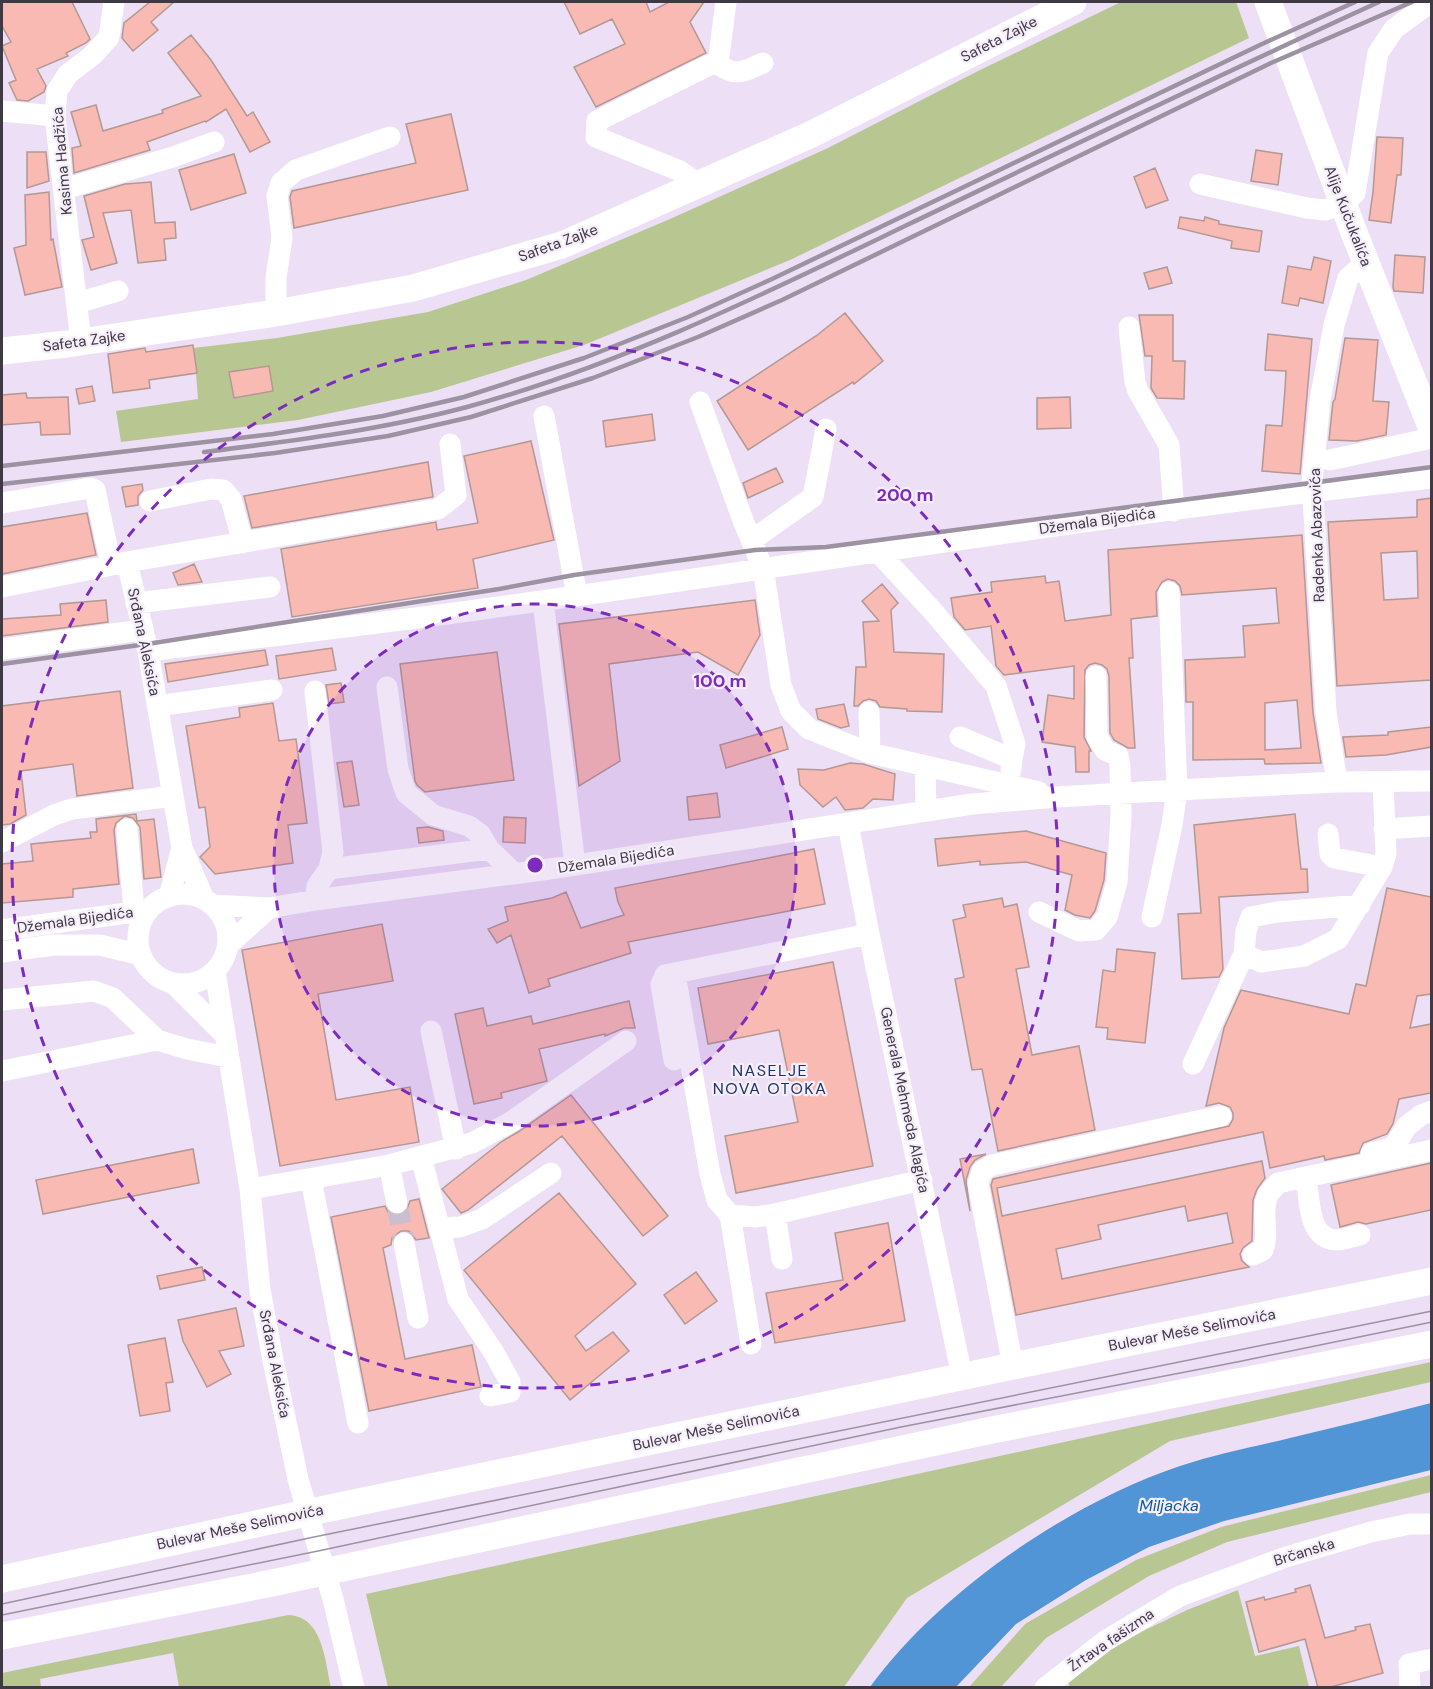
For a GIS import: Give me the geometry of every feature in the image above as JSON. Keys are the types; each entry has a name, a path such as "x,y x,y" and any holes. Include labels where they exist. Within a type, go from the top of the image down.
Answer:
{"main road":[{"name":"Safeta Zajke","path":"2,351 81,342 276,313 413,288 562,245 812,134 1073,2"},
{"name":"Alije Kučukalića","path":"1268,2 1343,204 1431,429"},
{"name":"Bulevar Meše Selimovića","path":"2,1579 307,1512 1431,1281"},
{"path":"2,1636 325,1572 981,1432 1431,1344"}],"street":[{"name":"Kasima Hadžića","path":"81,342 55,116 57,91 68,74 93,55 108,37 114,2"},
{"path":"718,64 726,2"},
{"path":"1200,184 1307,208 1325,210 1343,204 1355,193 1378,52 1394,29 1424,7"},
{"path":"700,185 680,171 596,137 597,121 709,65 718,64 738,74 763,63"},
{"path":"2,111 55,116"},
{"path":"276,313 276,278 282,238 277,196 281,183 296,170 390,137"},
{"path":"64,189 173,157 214,142"},
{"name":"Radenka Abazovića","path":"1337,782 1326,712 1313,491 1320,400 1334,325 1348,278 1366,262"},
{"path":"77,303 118,291"},
{"path":"1130,327 1135,382 1169,445 1174,511"},
{"path":"700,402 744,524 763,568"},
{"path":"544,416 578,596"},
{"path":"752,540 813,497 826,429"},
{"path":"1330,460 1431,438"},
{"path":"2,587 119,563 438,509 456,495 450,444"},
{"name":"Džemala Bijedića","path":"148,651 543,601 877,551 1313,491 1431,478"},
{"name":"Srđana Aleksića","path":"2,503 90,488 96,490 119,563 136,603 148,651 182,848 208,902"},
{"path":"150,501 211,489 223,490 231,499 243,543"},
{"path":"877,551 931,609 996,686 1015,744 1010,786"},
{"name":"Džemala Bijedića","path":"763,568 781,685 791,711 809,729 870,753 1057,797"},
{"path":"136,603 270,587"},
{"path":"1152,916 1172,825 1177,790 1169,592"},
{"path":"543,601 575,865"},
{"path":"2,649 142,630"},
{"path":"1039,912 1079,931 1096,930 1107,917 1118,882 1121,815 1120,766 1118,756 1106,750 1097,737 1096,676"},
{"path":"387,687 398,769 406,794 432,815 469,826 480,834 489,849 513,872"},
{"path":"158,706 272,690"},
{"path":"315,691 333,852 329,869 317,886 315,900"},
{"path":"869,712 870,753"},
{"path":"960,737 1012,759"},
{"path":"925,766 926,811"},
{"name":"Džemala Bijedića","path":"208,902 269,908 575,865 926,811 1057,797 1337,782 1431,781"},
{"path":"1244,954 1261,962 1304,956 1338,939 1382,867 1386,854 1383,782"},
{"path":"2,842 54,815 72,809 173,796"},
{"name":"Generala Mehmeda Alagića","path":"848,824 962,1376"},
{"path":"1384,829 1431,826"},
{"path":"127,829 142,920 138,943 148,968 160,978 173,983 188,984 203,980 215,971 224,959 228,945 227,930 224,920 208,902 192,895 181,894 141,910"},
{"path":"1328,834 1330,854 1334,858 1382,867"},
{"name":"Srđana Aleksića","path":"169,897 182,848"},
{"path":"329,869 489,849"},
{"path":"1193,1064 1244,954 1246,931 1251,917 1277,912 1360,905"},
{"path":"228,945 269,908"},
{"name":"Džemala Bijedića","path":"2,930 141,910"},
{"path":"674,1060 661,985 665,975 869,934"},
{"name":"Džemala Bijedića","path":"2,952 54,945 100,945 141,955"},
{"name":"Srđana Aleksića","path":"215,971 250,1189 260,1290 295,1464 354,1688"},
{"path":"675,974 710,1174 717,1200 730,1215 751,1344"},
{"path":"173,983 225,1035"},
{"path":"2,1000 94,991 113,998 157,1040 228,1057"},
{"path":"431,1031 456,1149"},
{"path":"2,1071 157,1040"},
{"path":"250,1189 389,1165 456,1149 486,1137 511,1122 626,1041"},
{"path":"1366,1155 1391,1148 1413,1120 1431,1111"},
{"path":"1013,1366 978,1184 981,1171 992,1165 1221,1116"},
{"path":"1253,1255 1263,1250 1268,1240 1266,1217 1268,1196 1278,1183 1431,1150"},
{"path":"421,1157 458,1299 494,1352 510,1382 510,1392 490,1396"},
{"path":"389,1165 397,1203"},
{"path":"439,1228 460,1227 482,1218 551,1173"},
{"path":"1306,1177 1314,1227 1323,1235 1336,1240 1360,1235"},
{"path":"311,1179 358,1423"},
{"path":"730,1215 756,1217 775,1214 922,1180"},
{"path":"775,1214 782,1259"},
{"path":"404,1243 418,1318"},
{"name":"Brčanska","path":"1180,1596 1286,1557 1371,1532 1410,1524 1431,1524"},
{"name":"Žrtava fašizma","path":"1047,1686 1105,1641 1180,1596"},
{"path":"1408,1687 1409,1664 1431,1659"}],"green space":[{"path":"1121,2 1236,2 1249,38 790,260 584,345 431,392 298,420 121,442 116,411 198,399 194,348 277,338 428,312 526,280 828,148 980,70"},
{"path":"1431,1362 1431,1382 1170,1441 907,1598 844,1687 388,1687 366,1594"},
{"path":"1431,1475 1431,1492 1227,1542 1149,1576 1046,1638 1001,1687 969,1687 1025,1624 1136,1560 1221,1527"},
{"path":"1238,1590 1255,1656 1299,1646 1309,1687 1070,1688 1068,1680 1113,1648 1187,1610"},
{"path":"288,1615 300,1617 315,1631 324,1653 331,1687 179,1687 173,1653 40,1679 41,1687 2,1687 2,1673"}],"water":[{"name":"Miljacka","path":"1431,1403 1431,1470 1224,1521 1149,1547 1086,1580 1016,1624 956,1687 870,1687 899,1652 932,1618 969,1585 1051,1527 1094,1503 1138,1482 1180,1466"}],"building":[{"path":"2,2 72,2 90,39 66,53 68,56 37,69 46,86 44,92 28,101 17,100 9,83 16,80 2,46 11,42 2,26"},
{"path":"150,2 174,2 151,22 158,30 133,51 122,38 124,23"},
{"path":"564,2 646,2 650,12 669,2 704,2 690,22 706,53 596,107 574,67 625,44 612,19 580,34"},
{"path":"191,35 211,60 247,116 253,112 270,142 250,152 226,109 206,122 147,142 150,150 74,173 72,148 81,146 71,112 96,105 103,131 163,113 162,110 201,96 168,53"},
{"path":"451,114 468,190 294,228 290,197 292,191 416,163 406,124"},
{"path":"1377,137 1403,138 1401,175 1397,175 1391,223 1369,220"},
{"path":"1256,150 1282,154 1278,185 1251,181"},
{"path":"27,152 46,152 49,181 27,188"},
{"path":"234,154 246,193 191,210 179,170"},
{"path":"1155,168 1168,200 1146,208 1134,177"},
{"path":"151,182 155,223 175,222 176,238 164,239 166,260 138,263 131,210 103,213 117,263 91,270 82,240 94,237 84,196 125,184"},
{"path":"49,192 51,240 53,239 62,287 25,295 14,248 26,245 25,195"},
{"path":"1180,217 1204,221 1205,217 1219,221 1219,224 1262,231 1259,252 1231,248 1232,241 1178,228"},
{"path":"1395,255 1425,257 1423,293 1394,291"},
{"path":"1314,257 1331,261 1323,303 1300,298 1298,306 1282,303 1288,266 1311,270"},
{"path":"1167,267 1172,283 1149,289 1144,273"},
{"path":"845,313 883,361 854,384 853,382 748,450 717,401 816,336"},
{"path":"1139,315 1173,315 1173,361 1185,361 1184,399 1157,398 1151,388 1152,356 1145,356"},
{"path":"1268,334 1312,339 1300,474 1262,471 1266,425 1282,426 1286,371 1265,370"},
{"path":"1345,338 1378,340 1373,401 1389,402 1386,435 1357,441 1329,440 1333,402"},
{"path":"193,345 197,373 149,380 150,388 113,393 108,354 145,348 146,352"},
{"path":"269,366 273,391 234,398 229,372"},
{"path":"92,386 95,401 79,404 76,389"},
{"path":"26,393 27,398 68,397 70,434 41,435 40,422 2,425 2,395"},
{"path":"1070,397 1071,428 1037,429 1037,398"},
{"path":"652,414 655,440 606,447 603,421"},
{"path":"531,441 554,540 473,559 478,588 292,617 281,549 436,522 437,530 478,523 464,456"},
{"path":"428,462 433,497 252,528 244,496"},
{"path":"776,468 783,482 748,498 743,483"},
{"path":"142,484 143,490 138,496 138,505 126,507 122,487"},
{"path":"1431,498 1431,680 1337,686 1328,522 1417,517 1417,500","holes":["1417,551 1418,598 1384,600 1381,553"]},
{"path":"87,513 96,555 2,574 2,527"},
{"path":"1302,535 1313,713 1321,763 1265,764 1264,759 1193,760 1193,702 1186,702 1185,660 1245,657 1243,626 1279,623 1276,588 1182,595 1180,586 1168,579 1162,582 1156,592 1157,616 1131,619 1133,658 1129,658 1135,748 1128,748 1114,740 1110,733 1109,676 1107,669 1095,663 1089,665 1085,670 1084,737 1091,751 1089,751 1089,772 1076,772 1075,747 1042,742 1048,695 1074,699 1074,666 1004,675 996,666 991,626 965,630 954,617 951,598 992,592 991,582 1045,576 1046,583 1059,581 1065,621 1111,615 1108,550","holes":["1297,700 1301,748 1265,750 1265,703"]},
{"path":"194,564 202,582 178,585 173,573"},
{"path":"882,584 898,603 891,610 894,652 944,654 942,712 907,711 907,709 880,707 876,701 869,699 854,706 856,667 866,667 863,622 879,621 862,601"},
{"path":"106,600 108,622 2,636 2,619 61,615 60,604"},
{"path":"755,600 760,635 738,675 698,652 609,664 620,761 579,786 559,624"},
{"path":"332,648 336,670 279,679 276,656"},
{"path":"265,650 268,665 168,682 165,664"},
{"path":"497,652 514,780 425,792 415,781 400,664"},
{"path":"341,683 344,702 329,704 326,685"},
{"path":"120,691 133,788 77,796 73,764 21,771 26,815 10,824 2,825 2,706"},
{"path":"273,703 279,741 296,739 307,823 288,825 293,863 215,874 200,857 210,847 205,807 199,808 186,726 240,717 239,708"},
{"path":"844,704 849,726 841,728 818,719 816,709"},
{"path":"782,727 788,749 726,768 720,745"},
{"path":"1431,727 1431,747 1386,755 1346,757 1343,737 1388,735 1388,732"},
{"path":"352,761 359,805 344,807 337,763"},
{"path":"850,763 863,764 895,774 893,800 873,799 863,808 845,810 836,797 823,807 800,785 798,769 824,770"},
{"path":"717,793 720,817 689,820 687,797"},
{"path":"136,814 137,821 154,819 161,877 144,879 140,827 133,818 125,816 116,823 114,830 119,884 73,889 73,897 2,903 2,864 33,861 31,844 91,838 90,832 97,832 96,819"},
{"path":"1295,814 1301,869 1307,869 1308,892 1219,897 1223,969 1219,977 1182,979 1178,914 1201,913 1194,825"},
{"path":"504,817 526,818 525,843 503,842"},
{"path":"428,827 443,831 444,840 419,843 417,828"},
{"path":"1026,831 1106,853 1104,880 1095,911 1090,918 1065,910 1072,875 1026,862 980,865 980,861 938,866 935,839"},
{"path":"814,849 825,904 628,942 631,953 548,979 550,986 529,993 511,935 497,943 488,929 508,921 505,907 552,898 566,892 581,928 624,915 615,888"},
{"path":"1387,888 1431,897 1431,994 1417,996 1410,1028 1431,1024 1431,1093 1399,1099 1393,1124 1387,1134 1363,1143 1359,1153 1325,1160 1324,1156 1270,1168 1263,1132 997,1188 1002,1216 1262,1161 1265,1178 1253,1200 1252,1241 1243,1248 1240,1254 1242,1261 1249,1267 1016,1315 991,1185 993,1179 1229,1126 1233,1119 1230,1107 1219,1103 1206,1106 1224,1028 1241,990 1349,1014 1356,984 1366,986","holes":["1185,1206 1188,1221 1227,1213 1233,1243 1062,1279 1056,1249 1101,1239 1098,1225"]},
{"path":"1002,898 1004,907 1017,904 1029,967 1016,969 1032,1055 1079,1046 1095,1130 998,1151 982,1069 972,1070 955,979 964,977 953,920 966,917 963,905"},
{"path":"382,924 393,981 318,994 336,1100 410,1087 419,1142 280,1166 242,950"},
{"path":"1117,949 1155,953 1145,1043 1107,1039 1108,1028 1096,1027 1103,970 1115,972"},
{"path":"833,962 873,1166 736,1193 725,1136 798,1122 779,1030 708,1044 698,988"},
{"path":"629,1001 635,1028 624,1028 605,1036 605,1034 539,1049 547,1081 501,1093 502,1098 474,1104 455,1014 483,1008 487,1026 531,1016 533,1024"},
{"path":"571,1095 668,1216 643,1236 562,1136 468,1210 461,1213 442,1189 501,1142"},
{"path":"193,1149 199,1183 43,1214 36,1180"},
{"path":"986,1154 975,1160 966,1180 970,1211 960,1159"},
{"path":"1431,1163 1431,1210 1366,1224 1358,1222 1340,1227 1331,1185"},
{"path":"559,1193 636,1284 575,1336 586,1351 613,1332 629,1351 570,1400 464,1270"},
{"path":"419,1199 429,1238 416,1240 409,1231 401,1231 392,1238 391,1245 383,1248 405,1359 472,1345 481,1387 369,1411 331,1217 385,1206 388,1212 399,1216 406,1212 410,1201"},
{"path":"888,1223 905,1321 775,1343 766,1293 843,1280 835,1233"},
{"path":"202,1267 205,1280 160,1289 157,1276"},
{"path":"696,1272 717,1301 685,1324 664,1295"},
{"path":"236,1308 244,1346 219,1351 231,1374 207,1387 183,1341 178,1320"},
{"path":"165,1338 173,1382 166,1383 170,1411 140,1416 128,1345"},
{"path":"1310,1585 1325,1638 1370,1624 1383,1673 1327,1688 1318,1688 1305,1639 1259,1652 1246,1602 1296,1592 1295,1589"}],"tunnel":[{"path":"397,1203 404,1243"}],"tram line":[{"path":"2,1604 314,1537 1432,1311"},
{"path":"2,1615 318,1551 901,1427 1432,1322"}],"railway":[{"path":"2,466 273,434 383,416 464,397 584,358 688,317 772,279 1262,44 1355,2"},
{"path":"204,452 303,439 435,415 581,371 746,302 1379,2"},
{"path":"2,484 275,453 388,436 471,417 593,378 698,337 782,300 1271,63 1412,2"},
{"path":"2,664 147,644 499,589 574,575 755,550 826,547 1432,467"}],"district":[{"name":"NASELJE NOVA OTOKA","path":"770,1079"}]}
